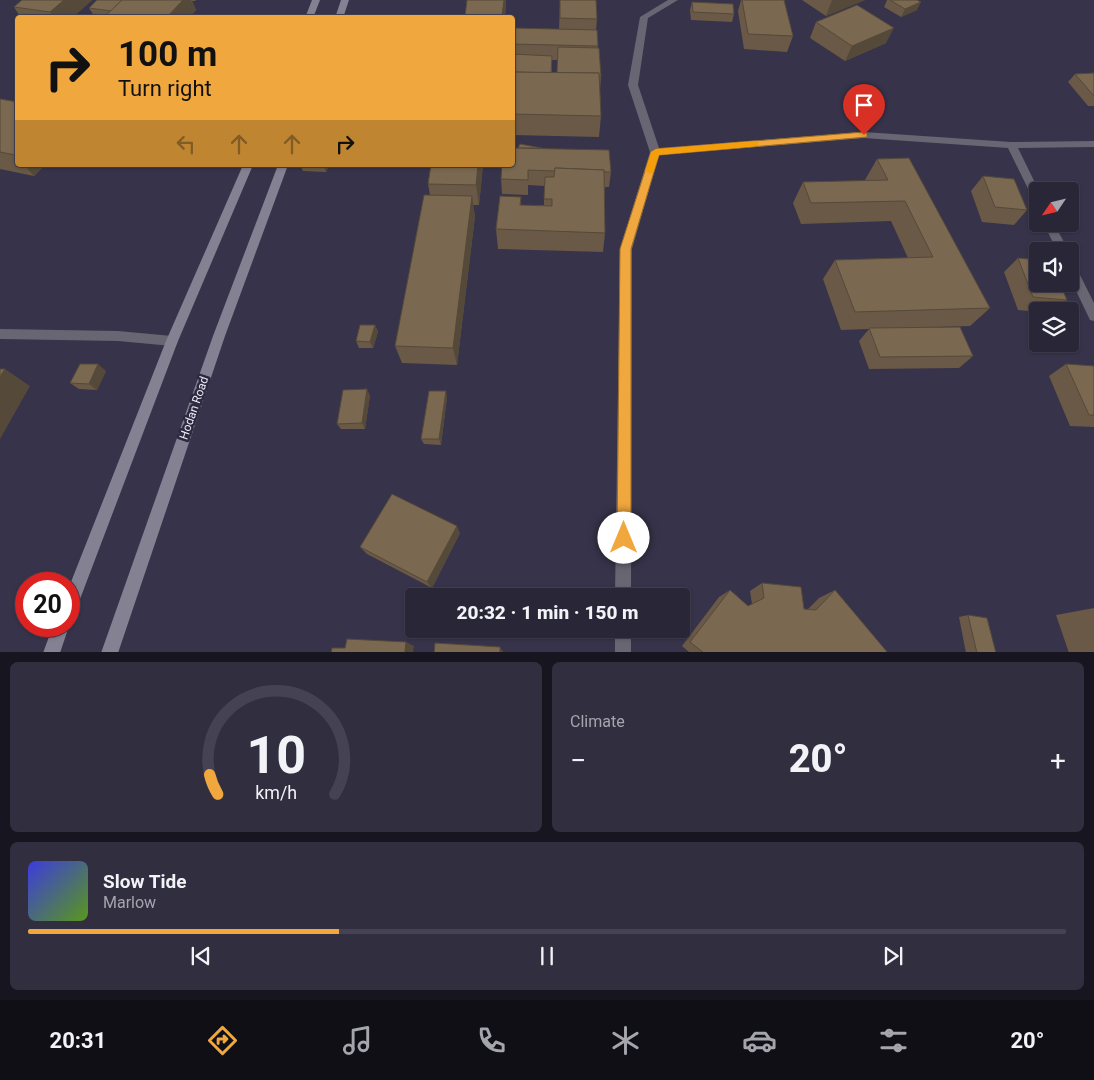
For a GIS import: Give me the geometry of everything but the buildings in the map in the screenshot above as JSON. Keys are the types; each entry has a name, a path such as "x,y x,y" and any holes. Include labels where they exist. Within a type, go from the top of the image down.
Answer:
{"main road":[{"path":"310,15 316,0"},
{"path":"339,15 345,0"},
{"path":"80,579 172,341 247,167"},
{"name":"Hodan Road","path":"109,652 219,336 282,167"},
{"path":"51,652 57,637"}],"street":[{"path":"624,588 626,249 656,152 632,85 644,18 674,0"},
{"path":"656,152 864,135 1011,145 1094,144"},
{"path":"1011,145 1030,182"},
{"path":"1079,285 1094,316"},
{"path":"0,334 118,336 172,341"},
{"path":"623,638 623,652"}],"slow traffic":[{"path":"650,171 656,152 755,144"}],"route":[{"path":"624,538 626,249 656,152 864,135"}]}
